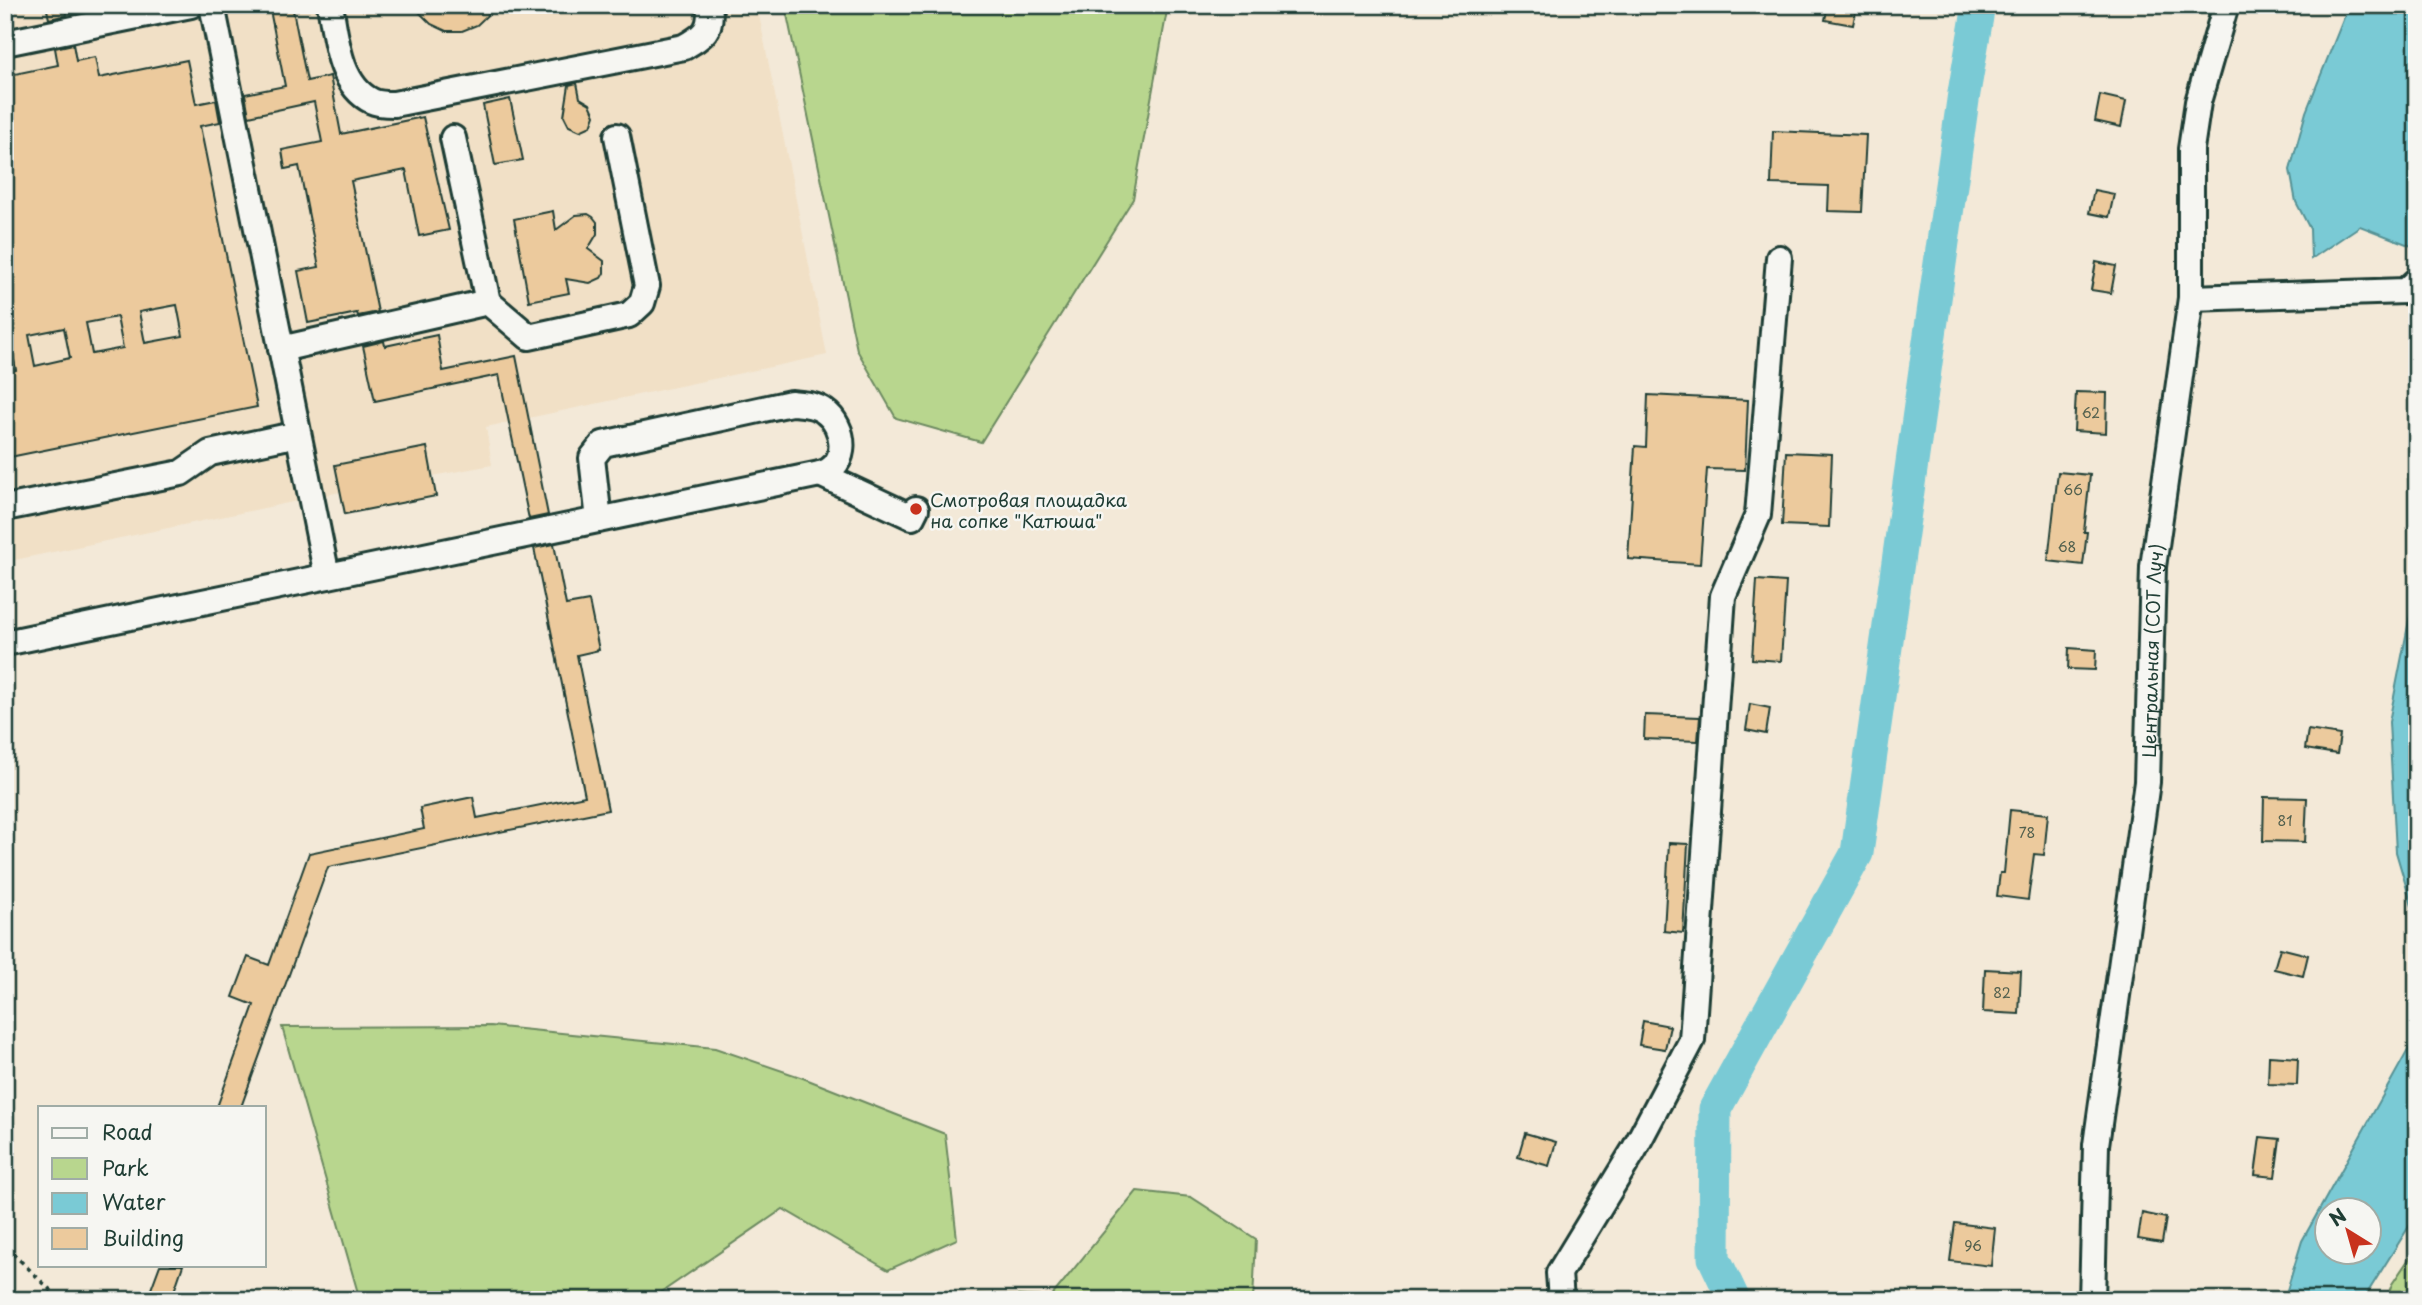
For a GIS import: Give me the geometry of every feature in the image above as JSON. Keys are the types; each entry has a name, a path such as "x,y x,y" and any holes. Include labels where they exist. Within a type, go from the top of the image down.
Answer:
{"street":[{"path":"5,43 191,5"},
{"path":"212,5 327,576"},
{"path":"330,5 340,57 353,86 373,102 394,104 684,47 704,35 711,17 709,5"},
{"name":"Центральная (СОТ Луч)","path":"2092,1300 2096,1145 2147,782 2153,568 2191,298 2191,149 2199,102 2226,5"},
{"path":"453,138 488,302 529,337 629,315 642,303 647,286 617,136"},
{"path":"1561,1300 1559,1273 1634,1150 1692,1040 1723,596 1758,515 1779,258"},
{"path":"2191,298 2405,291 2417,280"},
{"path":"281,349 488,302"},
{"path":"5,643 327,576 599,520 820,474 837,463 843,444 838,427 825,411 811,405 791,403 603,444 592,458 599,520"},
{"path":"5,508 181,473 210,453 298,434"},
{"path":"820,474 912,517 916,509"}],"path":[{"path":"5,1246 61,1300"}],"shaded area":[{"path":"5,5 757,5 827,355 486,427 492,465 432,476 436,496 345,514 340,492 5,562"}],"green space":[{"path":"785,5 1168,5 1133,199 981,442 896,418 857,350"},
{"path":"491,1026 715,1048 803,1078 945,1134 957,1239 888,1270 783,1209 650,1300 360,1300 282,1027"},
{"path":"1137,1191 1191,1197 1256,1239 1253,1300 974,1300 978,1294 1051,1297"},
{"path":"2417,1247 2417,1300 2386,1300 2392,1284"}],"water":[{"path":"2349,5 2417,5 2417,241 2414,247 2360,226 2311,259 2310,229 2296,202 2290,170 2306,112"},
{"path":"2417,580 2417,923 2396,852 2389,722"},
{"path":"2417,1034 2417,1203 2413,1220 2363,1300 2284,1300 2302,1241 2314,1219 2314,1266 2384,1266 2384,1196 2327,1196"}],"building":[{"path":"46,5 65,5 67,15 49,19"},
{"path":"269,5 292,5 307,81 330,76 341,134 423,117 449,230 419,236 406,170 351,181 378,312 358,316 357,313 308,323 298,271 319,267 299,166 285,169 282,150 322,142 314,102 249,116 245,94 285,86"},
{"path":"412,5 498,5 477,25 462,31 446,31 431,24"},
{"path":"1828,5 1857,5 1853,25 1825,20"},
{"path":"73,44 76,61 95,57 99,78 187,60 196,104 216,100 220,122 200,126 257,407 5,458 5,372 16,370 10,339 5,340 5,76 58,65 55,48","holes":["177,305 183,336 145,343 139,312","117,317 123,348 92,354 86,323","64,328 70,358 35,366 29,335"]},
{"path":"577,83 580,98 590,104 595,115 591,126 580,131 569,126 564,116 569,85"},
{"path":"2100,95 2126,101 2121,127 2095,121"},
{"path":"510,99 523,160 495,165 483,105"},
{"path":"1773,131 1866,135 1862,212 1828,211 1829,186 1771,184"},
{"path":"2094,190 2114,194 2109,217 2089,213"},
{"path":"553,211 556,230 576,215 588,214 593,217 597,222 597,234 588,249 604,261 604,273 601,278 590,283 566,279 569,293 529,301 514,219"},
{"path":"2096,262 2116,266 2111,293 2091,290"},
{"path":"437,335 443,371 516,356 548,515 529,519 499,375 375,401 363,346 384,341 385,346"},
{"path":"2076,392 2107,393 2106,433 2074,431"},
{"path":"1648,395 1748,400 1745,470 1707,469 1700,564 1628,559 1635,446 1646,447"},
{"path":"427,447 436,496 345,514 335,465"},
{"path":"1786,452 1832,454 1829,527 1782,525"},
{"path":"2058,472 2090,475 2083,565 2048,561"},
{"path":"554,544 566,605 589,601 599,650 577,655 608,810 328,867 241,1106 217,1106 254,1005 233,997 248,957 269,965 309,853 424,829 420,808 473,797 477,818 585,796 534,548"},
{"path":"1757,580 1786,582 1781,661 1752,659"},
{"path":"2069,648 2096,650 2095,670 2068,669"},
{"path":"1750,704 1770,708 1766,734 1746,730"},
{"path":"1645,715 1700,717 1698,741 1644,739"},
{"path":"2308,730 2340,735 2337,754 2305,749"},
{"path":"2264,797 2307,798 2305,842 2263,841"},
{"path":"2010,810 2048,814 2044,855 2034,854 2028,900 1997,896 2000,873 2004,873"},
{"path":"1669,843 1688,844 1683,933 1664,931"},
{"path":"2280,948 2308,955 2303,976 2274,969"},
{"path":"1985,969 2021,971 2019,1014 1983,1012"},
{"path":"1643,1021 1670,1026 1665,1049 1639,1045"},
{"path":"2269,1056 2298,1058 2297,1085 2268,1084"},
{"path":"1525,1133 1556,1142 1549,1166 1518,1157"},
{"path":"2260,1137 2280,1139 2275,1177 2255,1175"},
{"path":"2142,1213 2166,1218 2162,1243 2138,1239"},
{"path":"1955,1223 1995,1228 1991,1266 1950,1261"},
{"path":"160,1266 183,1266 171,1300 147,1300"}],"waterway":[{"path":"1734,1300 1714,1258 1715,1109 1857,853 1964,93 1979,5"}],"place":[{"name":"Смотровая площадка на сопке \"Катюша\"","path":"916,509"}]}
